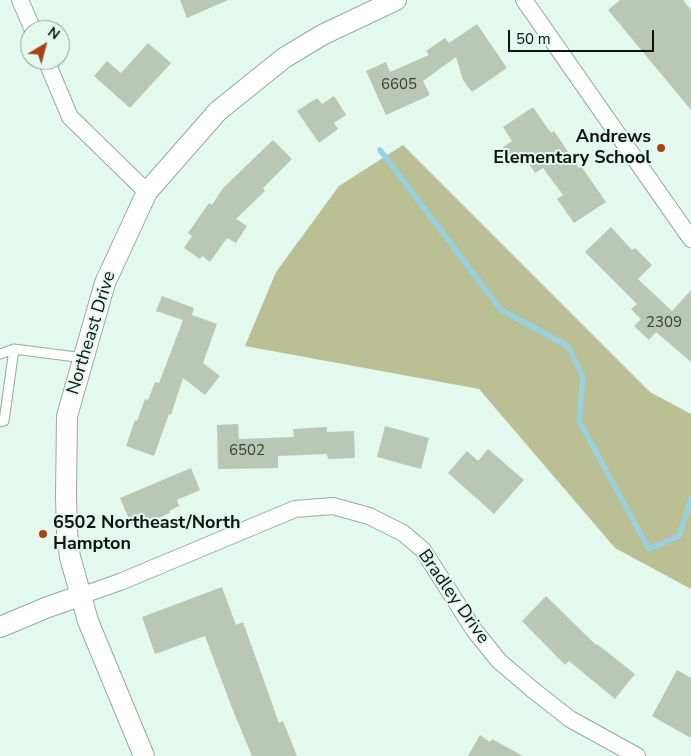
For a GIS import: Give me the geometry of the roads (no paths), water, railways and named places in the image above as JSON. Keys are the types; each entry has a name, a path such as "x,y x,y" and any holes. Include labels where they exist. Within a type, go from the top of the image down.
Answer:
{"street":[{"path":"20,0 29,20"},
{"name":"Northeast Drive","path":"144,756 88,621 70,557 66,496 68,416 105,283 147,192 218,111 284,58 322,35 396,0"},
{"path":"524,0 691,239"},
{"path":"50,70 70,117 147,192"},
{"name":"Bradley Drive","path":"80,596 295,509 333,506 369,516 403,533 423,550 474,630 499,661 570,718 637,756"},
{"path":"0,627 80,596"}],"lane":[{"path":"0,354 14,348 84,358"},
{"path":"0,422 4,421 14,348"}],"waterway":[{"path":"380,150 501,310 568,346 583,377 579,421 649,549 679,536 691,499"}],"place":[{"name":"Andrews Elementary School","path":"661,148"},
{"name":"6502 Northeast/North Hampton","path":"43,534"}]}
